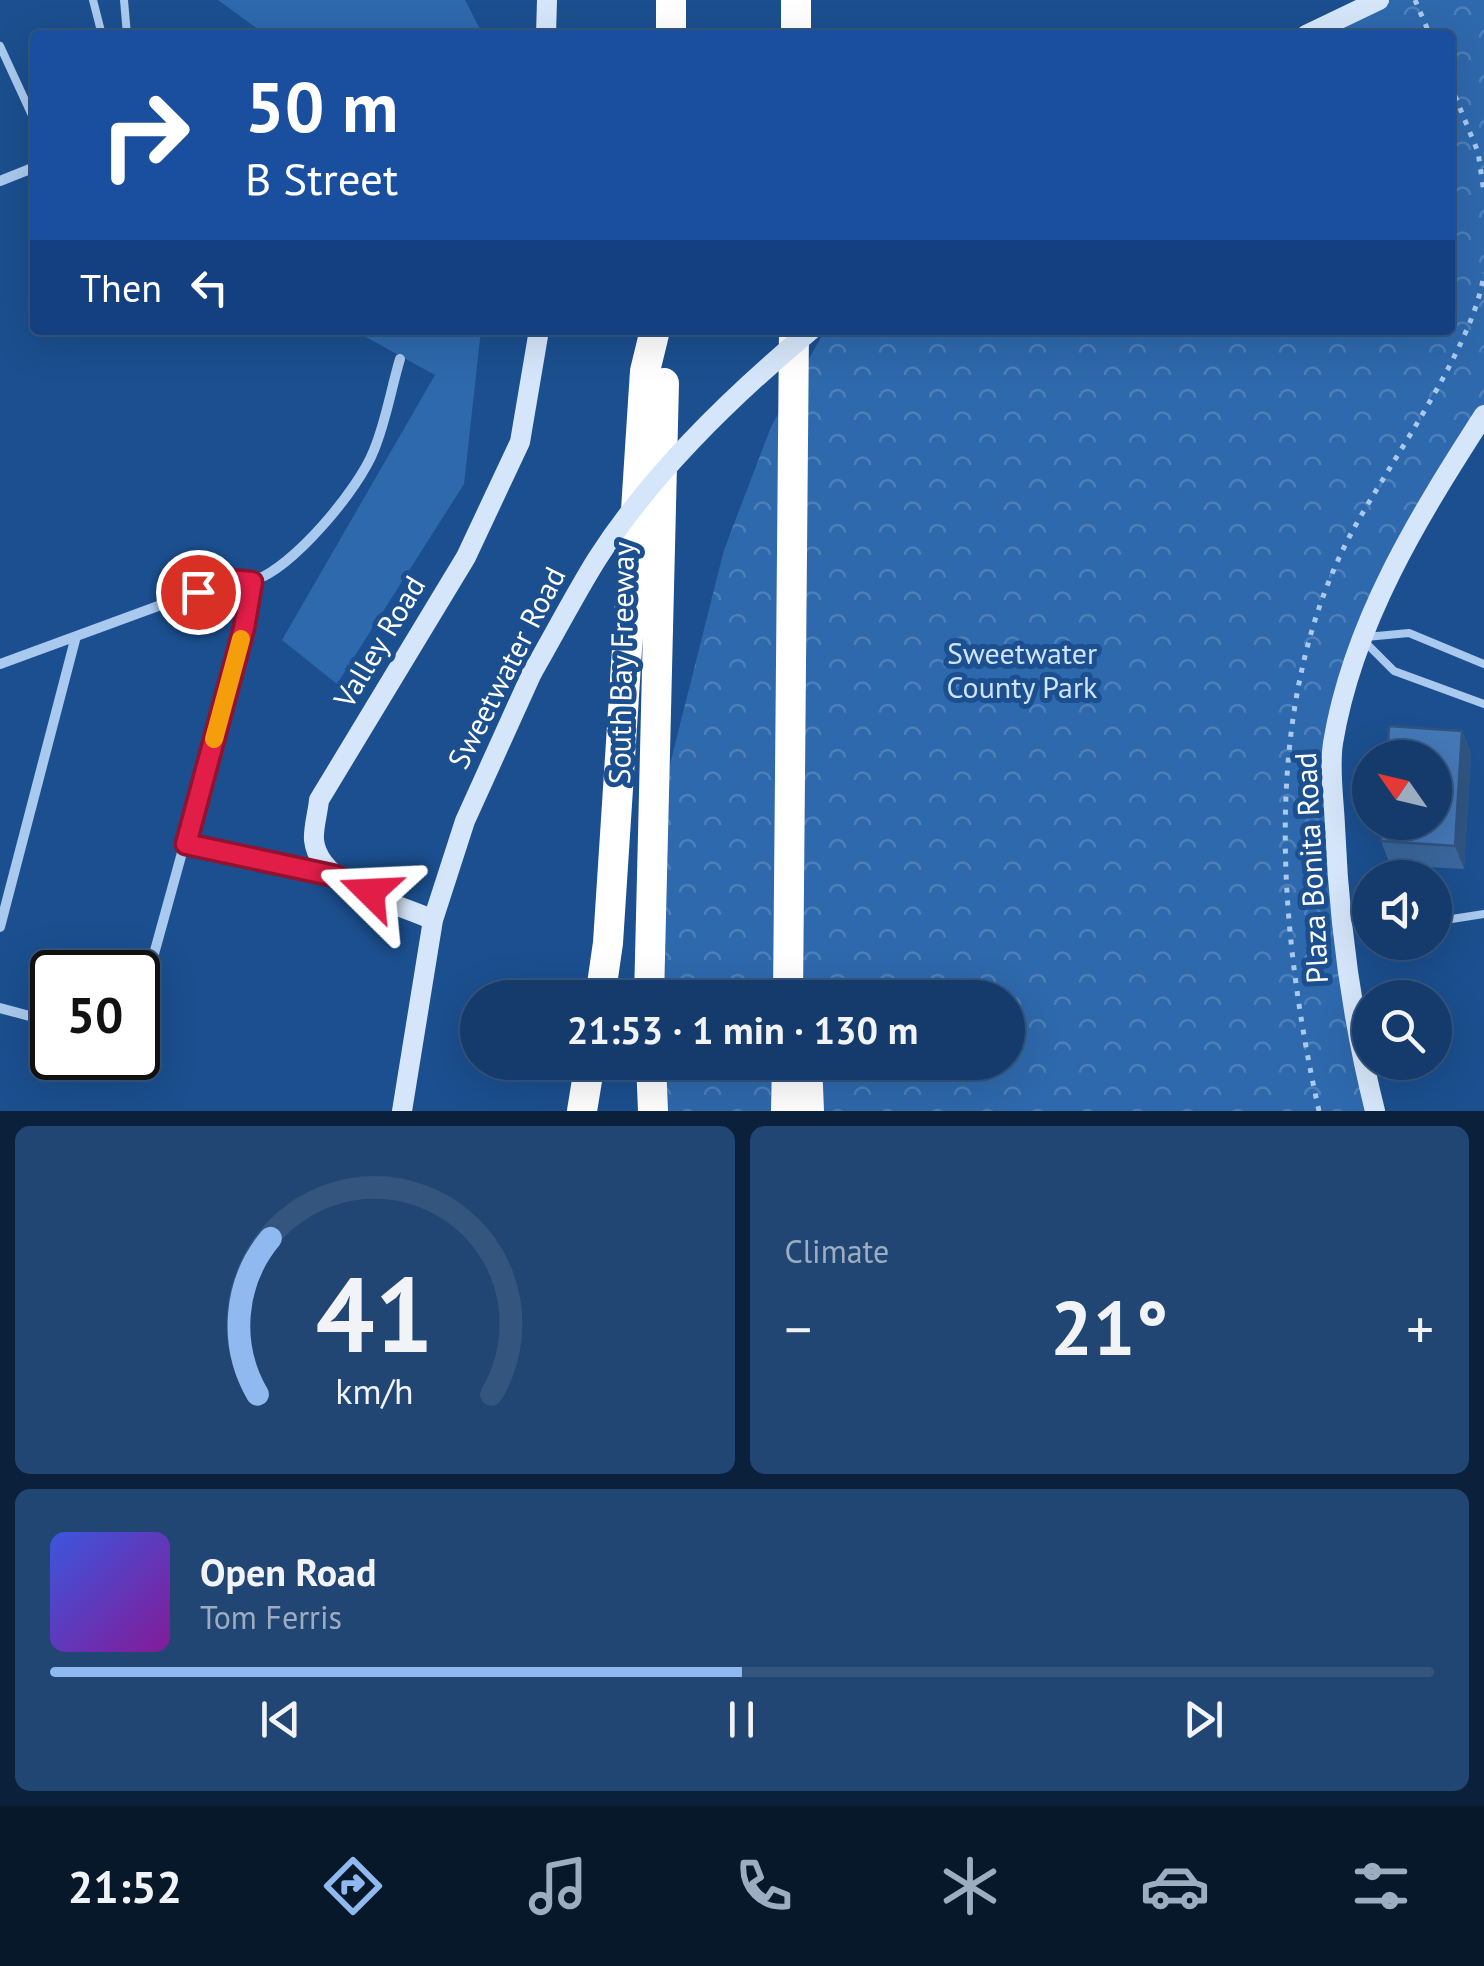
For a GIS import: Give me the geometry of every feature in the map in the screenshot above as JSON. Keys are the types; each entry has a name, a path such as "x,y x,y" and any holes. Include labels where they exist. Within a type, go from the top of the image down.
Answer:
{"highway":[{"path":"670,30 671,0"},
{"path":"796,0 796,30"},
{"path":"603,980 645,371 654,335"},
{"name":"South Bay Freeway","path":"649,980 665,335"},
{"path":"788,980 794,335"},
{"path":"792,762 803,980"},
{"path":"582,1111 587,1080"},
{"path":"651,1080 652,1111"},
{"path":"786,1111 787,1080"},
{"path":"808,1080 809,1111"}],"main road":[{"path":"546,30 547,0"},
{"path":"1316,30 1378,0"},
{"name":"Valley Road","path":"335,876 322,861 314,839 319,800 466,557 520,442 538,335"},
{"name":"Sweetwater Road","path":"402,1111 433,920 465,820 532,673 597,559 627,517 719,414 806,335"},
{"name":"Plaza Bonita Road","path":"1375,1111 1349,1005 1338,926 1333,746 1361,638 1421,512 1484,415"},
{"path":"335,876 433,920"}],"street":[{"path":"0,182 30,170"},
{"path":"0,664 75,640 229,580 252,582 291,554 335,514 356,485 374,450 400,359"},
{"path":"156,950 244,628 252,582"},
{"path":"0,927 75,640"},
{"path":"186,844 335,876"},
{"path":"0,1008 30,1016"}],"lane":[{"path":"92,0 101,30"},
{"path":"124,0 126,30"},
{"path":"0,46 30,111"},
{"path":"1361,638 1408,633 1484,664"},
{"path":"1361,638 1394,671 1484,704"},
{"path":"1452,920 1484,914"}],"path":[{"path":"1415,0 1428,30"},
{"path":"1455,96 1478,152 1484,193"}],"green space":[{"path":"218,0 465,0 480,30 259,30"},
{"name":"Sweetwater County Park","path":"1377,0 1484,0 1484,418 1402,545 1332,747 1352,960 1355,960 1358,980 1352,980 1352,1080 1369,1080 1372,1111 645,1111 646,1080 1025,1080 1025,980 649,980 653,832 724,550 771,427 822,335 1455,335 1455,30 1316,30"},
{"path":"362,335 480,335 464,484 337,684 282,640 435,375"}],"building":[{"path":"1389,726 1462,731 1455,846 1381,841 1452,840 1452,740 1388,740"}],"slow traffic":[{"path":"214,739 241,639"}],"route":[{"path":"198,592 229,580 252,582 244,628 186,844 335,876 370,892"}]}
